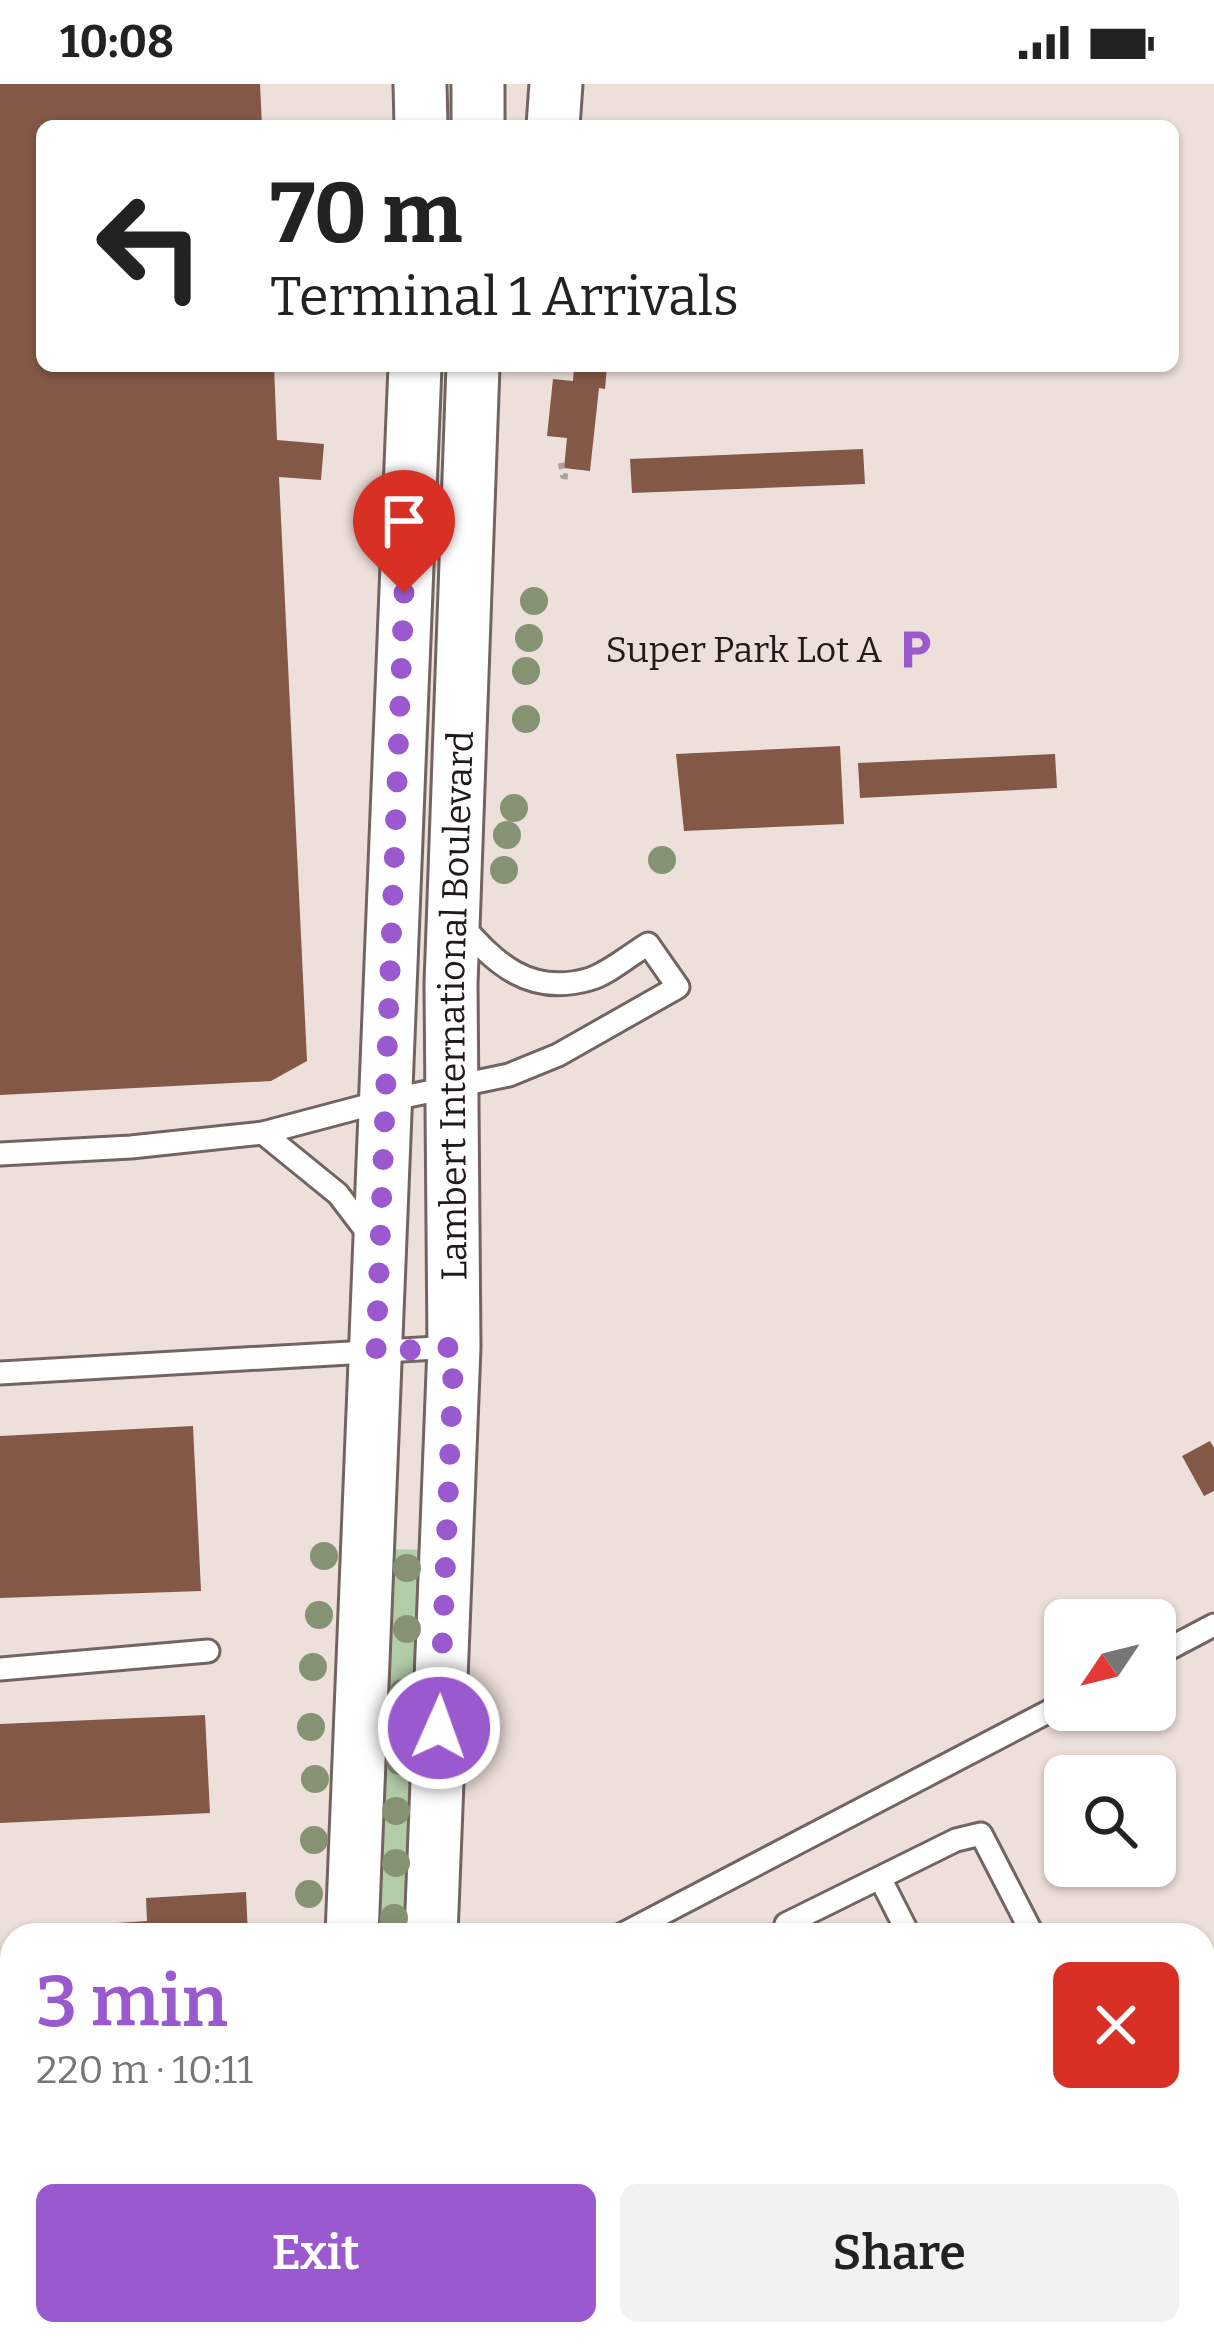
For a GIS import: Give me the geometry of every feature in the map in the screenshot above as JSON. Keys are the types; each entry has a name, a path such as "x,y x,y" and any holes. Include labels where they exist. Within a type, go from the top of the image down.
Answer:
{"street":[{"path":"420,84 422,120"},
{"path":"478,84 478,120"},
{"path":"553,120 556,84"},
{"name":"Lambert International Boulevard","path":"352,1923 415,372"},
{"name":"Lambert International Boulevard","path":"430,1923 454,1347 451,984 473,372"},
{"path":"472,464 506,372"}],"lane":[{"path":"0,1154 131,1147 263,1132 509,1076 558,1055 677,987 647,944 591,979 528,980 491,959 454,917"},
{"path":"263,1132 338,1194 379,1248"},
{"path":"0,1372 454,1347"},
{"path":"1176,1645 1214,1625"},
{"path":"0,1669 208,1652"},
{"path":"644,1923 1044,1714"},
{"path":"788,1923 956,1840 981,1834 1027,1923"},
{"path":"880,1878 903,1923"}],"path":[{"path":"561,463 563,476 573,477"}],"green space":[{"path":"390,1549 423,1550 407,1923 374,1923"}],"building":[{"path":"0,84 260,84 262,120 36,120 36,372 274,372 277,440 324,444 321,480 279,477 307,1061 271,1081 0,1095"},
{"path":"574,372 606,372 605,389 599,388 590,471 564,468 567,438 547,436 553,379 573,381"},
{"path":"863,449 865,484 632,493 630,459"},
{"path":"840,746 844,824 684,831 676,754"},
{"path":"1055,754 1057,788 860,798 858,763"},
{"path":"193,1426 201,1591 0,1598 0,1436"},
{"path":"1210,1441 1214,1491 1204,1496 1182,1456"},
{"path":"205,1715 210,1813 0,1823 0,1724"},
{"path":"246,1892 247,1923 116,1923 147,1921 146,1898"}],"place":[{"name":"Super Park Lot A","path":"916,649"}],"route":[{"path":"404,593 376,1352 454,1347 439,1728"}]}
